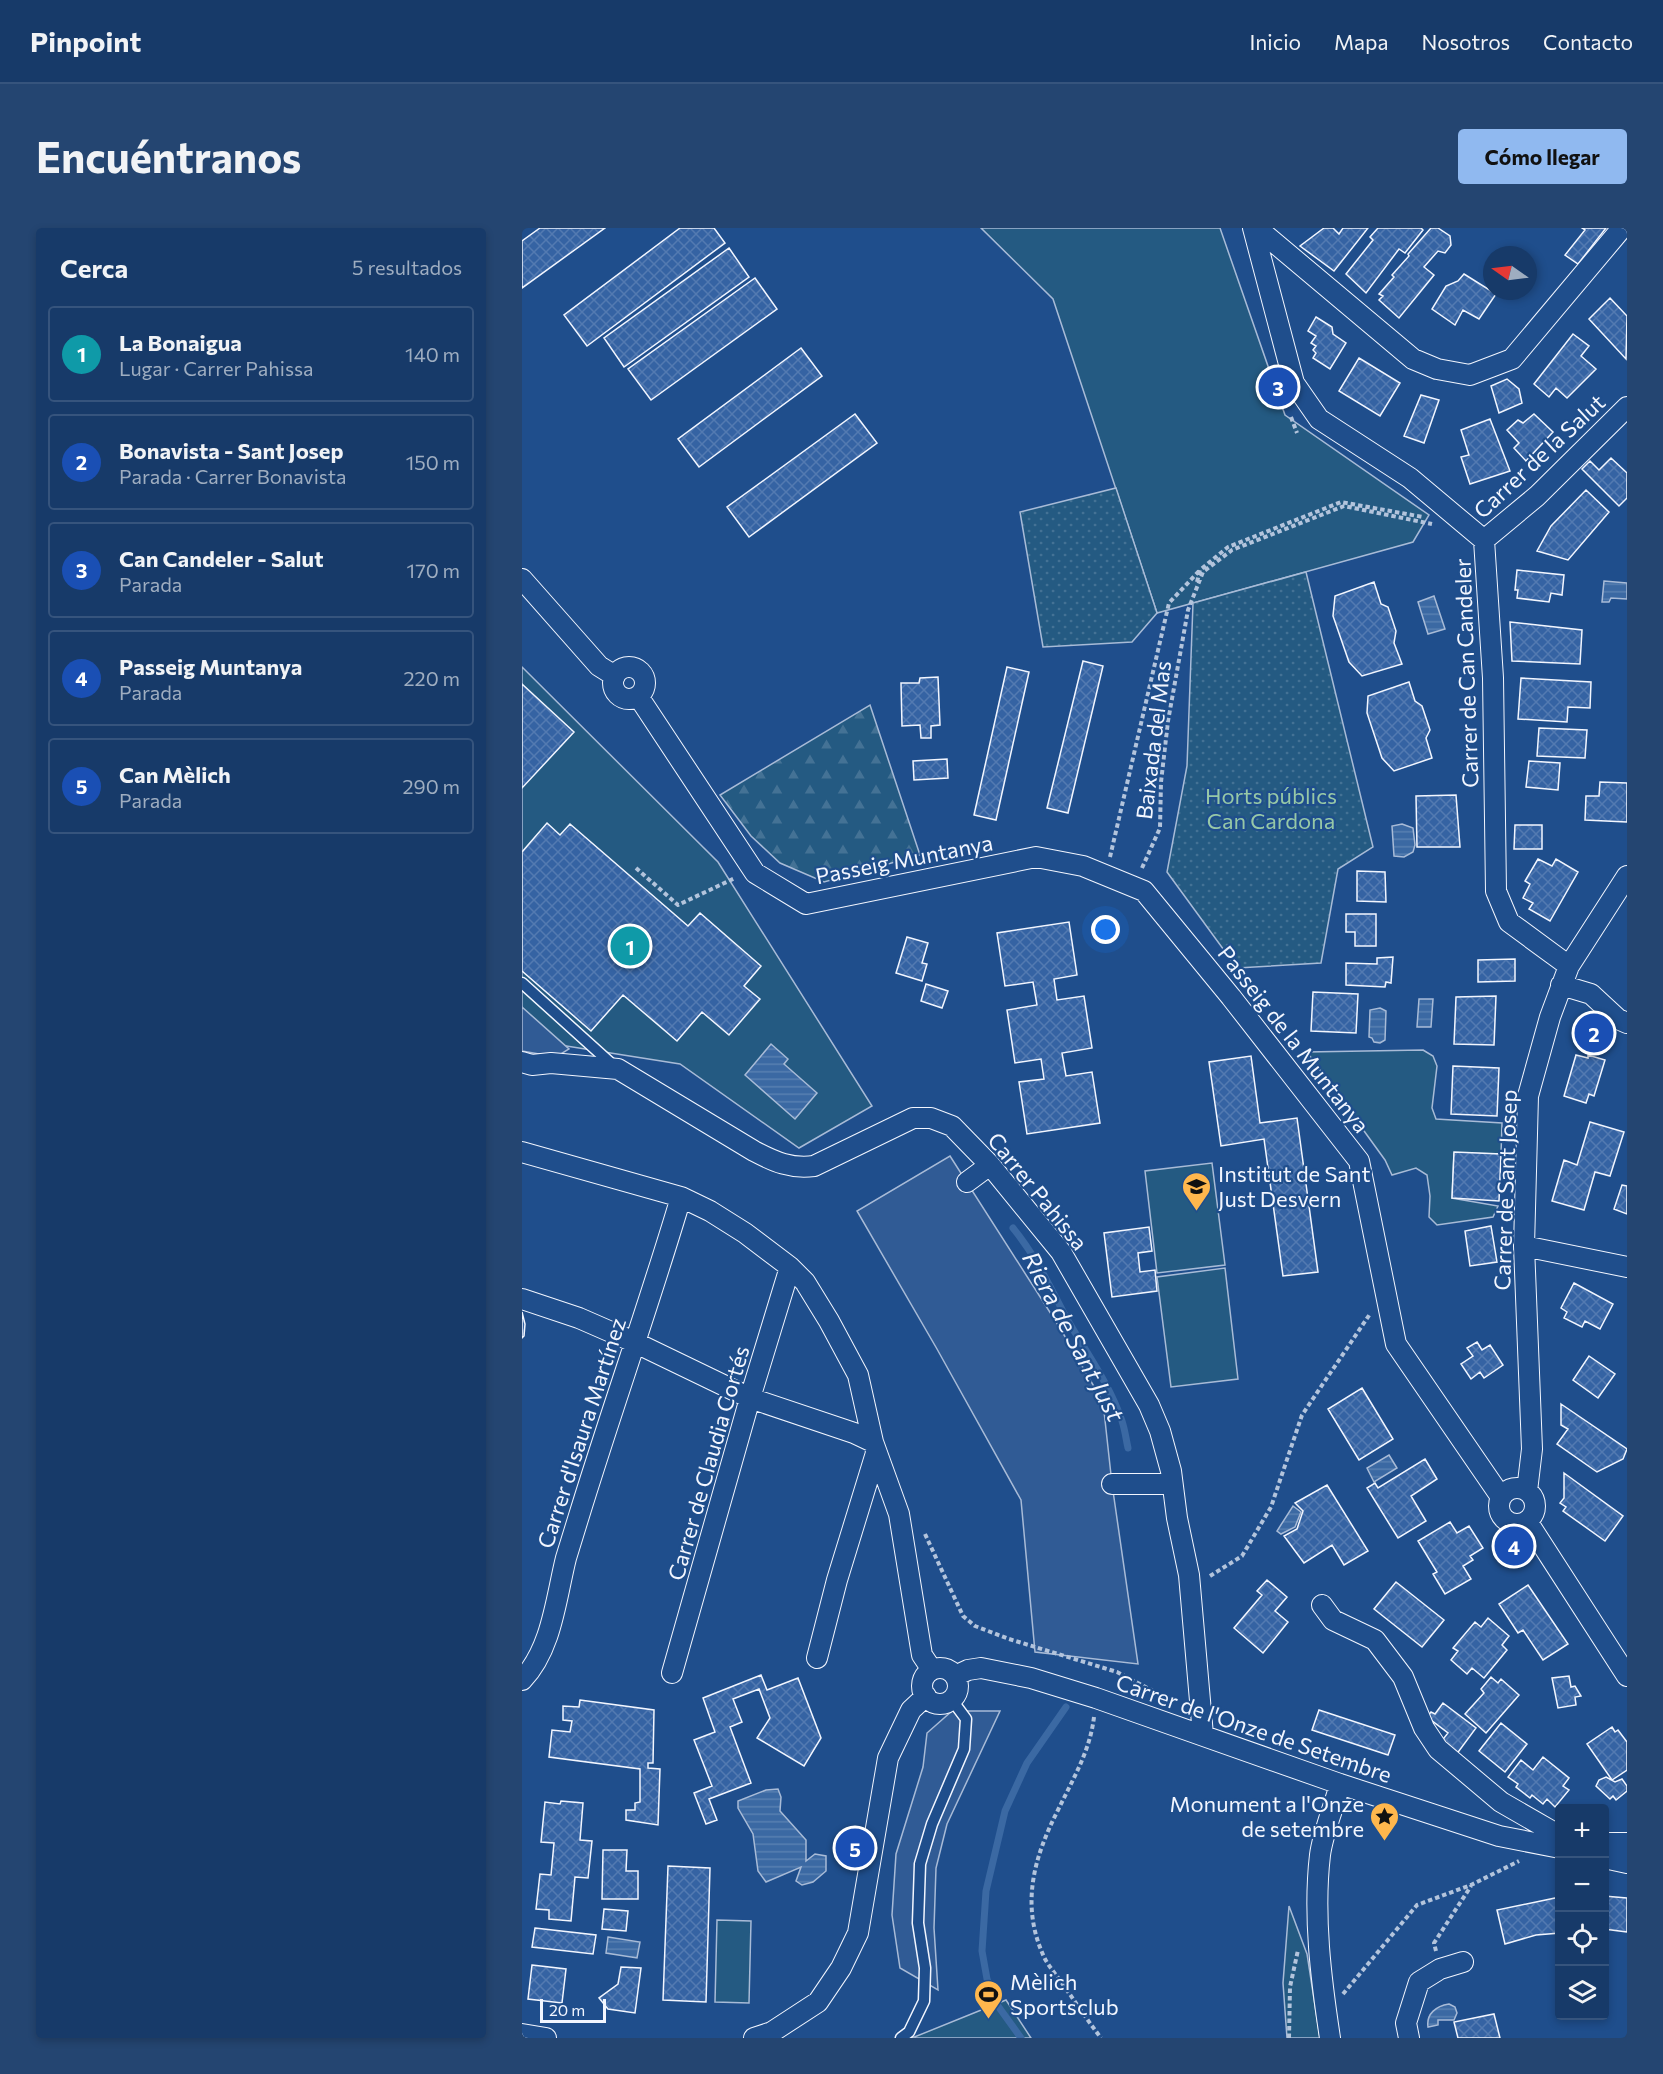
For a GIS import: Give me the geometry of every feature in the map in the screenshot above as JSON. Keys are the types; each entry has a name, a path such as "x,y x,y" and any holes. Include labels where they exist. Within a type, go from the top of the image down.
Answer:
{"street":[{"path":"1255,228 1413,359 1437,369 1470,375 1512,359 1622,228"},
{"name":"Carrer de Can Candeler","path":"1255,228 1294,383 1319,419 1410,478 1484,540 1493,678 1496,891 1509,922 1569,966"},
{"name":"Carrer de la Salut","path":"1484,540 1537,496 1627,407"},
{"name":"Passeig Muntanya","path":"522,579 599,666 615,676 619,670 628,667 641,672 645,685 643,692 638,696 755,873 806,904 1036,857 1083,866 1134,886"},
{"name":"Carrer de Sant Josep","path":"1527,1491 1532,1449 1524,1246 1528,1096 1561,985 1569,966 1627,876"},
{"name":"Passeig de la Muntanya","path":"1134,886 1144,891 1188,944 1359,1161 1396,1344 1501,1497"},
{"path":"1561,985 1591,994 1618,1019 1627,1023"},
{"name":"Carrer Pahissa","path":"522,1062 531,1065 550,1063 618,1069 754,1151 800,1168 814,1166 904,1121 924,1117 952,1126 990,1165 1061,1252 1149,1404 1160,1431 1190,1582 1203,1735"},
{"path":"522,1152 681,1197 710,1210 790,1267 805,1282 858,1375 874,1448 899,1514 922,1656 932,1670"},
{"path":"967,1182 990,1165"},
{"name":"Carrer d'Isaura Martínez","path":"522,1680 532,1670 551,1624 567,1557 681,1197"},
{"path":"1524,1246 1627,1268"},
{"name":"Carrer de Claudia Cortés","path":"672,1673 750,1398 790,1267"},
{"path":"522,1299 579,1318 750,1398 854,1433 874,1448"},
{"path":"817,1658 874,1448"},
{"path":"1112,1484 1172,1484"},
{"path":"1513,1489 1527,1491 1534,1501 1534,1512 1527,1521 1518,1524 1508,1522 1502,1516 1499,1506 1501,1497 1513,1489"},
{"path":"1527,1521 1627,1676"},
{"path":"1322,1605 1333,1620 1375,1640 1403,1677 1424,1728 1438,1749 1501,1802 1555,1833"},
{"name":"Carrer de l'Onze de Setembre","path":"955,1676 968,1670 981,1668 1031,1678 1499,1836 1555,1847"},
{"path":"946,1669 955,1676 958,1686 952,1700 938,1704 926,1696 923,1682 932,1670 946,1669"},
{"path":"754,2038 772,2032 818,2002 850,1951 858,1933 888,1758 911,1710 926,1696"},
{"path":"1330,2038 1317,1908 1320,1853 1341,1784"},
{"name":"Carrer de l'Onze de Setembre","path":"1536,1843 1555,1843"},
{"path":"1609,1843 1627,1843"},
{"path":"1609,1859 1627,1863"},
{"path":"1409,2038 1406,2024 1419,1982 1440,1969 1463,1962"},
{"path":"522,2034 546,2038"}],"lane":[{"path":"522,983 618,1069"},
{"path":"901,2038 909,2032 924,2001 925,1968 918,1923 920,1864 932,1824 964,1749 966,1719 952,1700"}],"path":[{"name":"Baixada del Mas","path":"1113,851 1169,603 1200,570 1228,547 1341,502 1416,515 1439,523 1344,506 1232,550 1203,572 1188,610 1168,721 1161,782 1160,828 1134,886"},
{"name":"Baixada del Mas","path":"1194,595 1200,570"},
{"path":"636,868 678,905 736,878"},
{"path":"1190,1582 1214,1575 1242,1556 1271,1507 1302,1415 1386,1292"},
{"path":"925,1533 963,1616 975,1626 1009,1639 1117,1672 1175,1702 1202,1713"},
{"path":"1092,1731 1078,1771 1056,1812 1034,1872 1030,1901 1034,1926 1046,1960 1101,2038"},
{"path":"1347,1989 1417,1905 1471,1885 1522,1860 1536,1843"},
{"path":"1434,1943 1471,1885"},
{"path":"1290,2038 1290,1987 1298,1947"}],"green space":[{"path":"981,228 1220,228 1285,415 1429,515 1413,542 1157,613 1053,299"},
{"path":"1116,488 1157,613 1132,642 1043,647 1020,512"},
{"name":"Horts públics Can Cardona","path":"1306,572 1373,847 1338,869 1321,963 1237,968 1167,872 1187,766 1193,603"},
{"path":"522,667 718,862 872,1106 799,1148 680,1064 522,1039"},
{"path":"870,705 920,855 824,882 780,863 751,836 720,795"},
{"path":"1423,1050 1433,1056 1437,1066 1432,1108 1436,1119 1502,1123 1501,1154 1454,1153 1452,1198 1498,1206 1493,1217 1437,1225 1429,1217 1430,1196 1427,1175 1416,1168 1392,1175 1385,1160 1307,1052"},
{"path":"1212,1163 1225,1265 1157,1273 1145,1171"},
{"path":"1225,1268 1238,1379 1171,1387 1157,1277"},
{"path":"1289,1906 1307,1954 1320,2038 1287,2038 1283,1983"},
{"path":"717,1920 751,1921 749,2003 715,2002"},
{"name":"Mèlich Sportsclub","path":"1006,2000 1031,2038 912,2038"}],"shaded area":[{"path":"1604,581 1627,583 1627,599 1611,598 1609,602 1602,602"},
{"path":"1434,596 1445,629 1428,634 1418,602"},
{"path":"1402,824 1413,828 1415,845 1413,852 1404,857 1394,856 1392,826"},
{"path":"1419,999 1433,999 1431,1027 1417,1027"},
{"path":"522,1007 569,1049 556,1057 522,1051"},
{"path":"1380,1008 1386,1011 1385,1040 1380,1043 1374,1042 1369,1037 1370,1010"},
{"path":"771,1044 788,1059 784,1064 817,1093 795,1119 745,1075"},
{"path":"950,1156 1060,1328 1103,1402 1112,1484 1138,1664 1035,1652 1021,1500 857,1211"},
{"path":"1389,1455 1397,1468 1374,1482 1367,1468"},
{"path":"1293,1506 1301,1512 1295,1527 1281,1534 1277,1531"},
{"path":"952,1711 1000,1711 947,1824 936,1868 934,1928 938,1990 900,1968 892,1915 896,1854 923,1767 927,1733"},
{"path":"778,1789 781,1797 780,1811 806,1840 806,1861 815,1854 826,1856 826,1871 813,1882 802,1885 796,1881 801,1867 766,1882 758,1871 753,1834 738,1808 738,1801 766,1790"},
{"path":"608,1937 640,1942 637,1958 606,1953"},
{"path":"1449,2004 1455,2007 1457,2013 1454,2020 1438,2020 1438,2025 1428,2027 1433,2011"}],"building":[{"path":"540,228 605,228 522,288 522,241"},
{"path":"680,228 714,228 725,243 587,346 564,315"},
{"path":"1324,228 1333,228 1339,234 1343,228 1368,228 1334,271 1300,246"},
{"path":"1378,228 1421,228 1423,230 1405,253 1399,249 1366,293 1346,274 1373,240 1370,237"},
{"path":"1431,228 1438,228 1450,236 1451,245 1445,253 1438,251 1424,267 1434,275 1399,318 1379,300 1383,296 1379,294 1394,277 1392,275 1409,256 1408,254"},
{"path":"1582,228 1606,228 1578,264 1565,255 1585,230"},
{"path":"729,248 749,277 624,367 604,338"},
{"path":"1464,274 1483,286 1483,300 1492,300 1479,319 1463,310 1455,325 1432,309 1446,286 1458,281"},
{"path":"755,278 777,309 651,400 628,369"},
{"path":"1610,298 1627,316 1626,359 1589,319"},
{"path":"1316,317 1332,327 1333,334 1346,343 1330,369 1313,358 1316,353 1313,350 1316,346 1311,343 1316,336 1308,331"},
{"path":"1573,334 1589,346 1581,356 1596,369 1567,398 1556,388 1549,397 1534,384"},
{"path":"801,348 822,376 699,467 678,439"},
{"path":"1359,358 1400,383 1380,416 1339,391"},
{"path":"1507,379 1519,389 1522,403 1499,413 1491,386"},
{"path":"1421,395 1439,400 1424,443 1404,436"},
{"path":"855,414 877,443 749,537 727,507"},
{"path":"1534,414 1553,432 1526,461 1514,448 1519,443 1507,430 1518,420 1523,423"},
{"path":"1490,419 1510,471 1470,484 1461,457 1469,455 1461,430"},
{"path":"1611,458 1627,473 1627,498 1619,506 1582,469 1590,461 1599,470"},
{"path":"1586,490 1609,512 1568,560 1537,551 1551,526"},
{"path":"1517,570 1564,575 1562,595 1551,593 1549,602 1517,598 1518,590 1515,590"},
{"path":"1374,582 1381,604 1388,607 1396,631 1394,643 1402,664 1362,676 1349,662 1333,616 1335,596"},
{"path":"1510,622 1582,630 1580,664 1512,661"},
{"path":"1083,661 1103,666 1068,813 1047,808"},
{"path":"1007,667 1029,672 996,820 974,815"},
{"path":"938,677 940,725 931,726 931,738 921,738 920,725 902,726 901,683 919,683 920,678"},
{"path":"1521,678 1591,682 1590,708 1568,707 1567,722 1518,719"},
{"path":"1409,682 1415,701 1422,706 1430,730 1426,738 1432,758 1394,771 1382,758 1367,713 1368,696"},
{"path":"522,684 574,732 522,788"},
{"path":"1539,728 1587,730 1585,758 1537,756"},
{"path":"947,759 948,778 914,780 913,761"},
{"path":"1529,761 1560,763 1558,790 1526,787"},
{"path":"1600,782 1627,783 1627,822 1585,820 1586,796 1599,796"},
{"path":"1456,795 1460,847 1417,847 1416,796"},
{"path":"547,823 560,835 570,824 688,926 700,913 761,966 744,986 760,999 729,1035 702,1012 677,1041 623,995 591,1031 522,971 522,852"},
{"path":"1515,825 1542,825 1542,849 1514,849"},
{"path":"1538,859 1552,866 1556,859 1578,872 1550,921 1529,909 1533,903 1523,898 1530,884 1525,881"},
{"path":"1357,871 1385,872 1386,902 1357,901"},
{"path":"1346,914 1376,914 1376,946 1355,946 1355,932 1346,932"},
{"path":"1069,922 1077,975 1054,979 1057,1000 1084,996 1092,1048 1062,1053 1066,1076 1092,1072 1100,1123 1027,1134 1019,1082 1044,1079 1041,1059 1015,1063 1007,1010 1037,1005 1033,982 1005,986 997,933"},
{"path":"907,937 928,943 922,963 927,964 922,981 896,973"},
{"path":"1393,957 1391,983 1386,982 1385,987 1346,985 1346,963 1377,964 1377,958"},
{"path":"1515,959 1515,981 1478,982 1478,960"},
{"path":"926,984 948,991 942,1008 921,1001"},
{"path":"1313,992 1358,994 1356,1033 1311,1031"},
{"path":"1496,996 1494,1045 1454,1044 1456,997"},
{"path":"1576,1055 1588,1058 1588,1055 1605,1060 1594,1096 1589,1094 1586,1103 1564,1096"},
{"path":"1251,1056 1260,1123 1297,1118 1318,1272 1283,1276 1264,1139 1221,1146 1209,1062"},
{"path":"1453,1066 1499,1068 1497,1116 1451,1114"},
{"path":"1590,1122 1624,1132 1610,1176 1595,1172 1584,1210 1552,1201 1564,1160 1577,1165"},
{"path":"1454,1152 1501,1154 1499,1201 1452,1198"},
{"path":"1622,1185 1627,1186 1627,1214 1614,1209"},
{"path":"1491,1226 1497,1262 1470,1266 1465,1231"},
{"path":"1149,1227 1152,1251 1138,1253 1140,1272 1155,1270 1157,1291 1112,1297 1104,1233"},
{"path":"1574,1283 1613,1304 1600,1329 1585,1321 1582,1327 1564,1318 1567,1312 1561,1308"},
{"path":"522,1312 525,1324 522,1338"},
{"path":"1477,1342 1482,1350 1490,1345 1503,1365 1484,1378 1480,1372 1471,1379 1461,1364 1473,1356 1467,1348"},
{"path":"1589,1356 1615,1374 1598,1398 1573,1380"},
{"path":"1362,1388 1393,1439 1359,1460 1328,1409"},
{"path":"1561,1404 1627,1449 1623,1459 1597,1472 1557,1444 1568,1429 1561,1425"},
{"path":"1425,1459 1437,1479 1411,1496 1426,1521 1398,1538 1367,1488 1375,1483 1378,1488"},
{"path":"1564,1473 1623,1516 1605,1541 1563,1511 1566,1507 1560,1503 1564,1498"},
{"path":"1327,1485 1368,1551 1344,1565 1332,1545 1304,1563 1284,1536 1297,1529 1303,1511 1295,1503"},
{"path":"1450,1522 1457,1533 1469,1526 1483,1548 1470,1556 1473,1560 1463,1566 1471,1579 1445,1594 1433,1574 1437,1572 1418,1541"},
{"path":"1267,1580 1287,1597 1275,1611 1288,1622 1263,1653 1234,1628 1262,1595 1257,1591"},
{"path":"1396,1582 1444,1620 1422,1647 1374,1609"},
{"path":"1528,1585 1568,1644 1543,1660 1523,1630 1518,1633 1499,1604"},
{"path":"1488,1618 1509,1636 1502,1645 1507,1650 1484,1678 1472,1668 1467,1674 1451,1660 1458,1651 1453,1648 1475,1622 1481,1627"},
{"path":"761,1675 767,1690 798,1678 821,1738 804,1766 757,1738 770,1718 759,1689 733,1699 742,1722 730,1727 751,1783 709,1799 717,1820 706,1824 694,1793 712,1786 694,1740 715,1732 703,1698"},
{"path":"1569,1676 1571,1687 1575,1686 1581,1696 1575,1697 1576,1705 1558,1708 1552,1678"},
{"path":"1491,1677 1498,1683 1501,1679 1519,1695 1486,1733 1465,1714 1484,1693 1481,1689"},
{"path":"580,1700 654,1710 653,1763 648,1763 648,1768 660,1769 658,1825 626,1820 626,1810 635,1810 635,1803 640,1802 640,1769 549,1757 552,1730 570,1732 572,1721 563,1720 563,1706 579,1707"},
{"path":"1443,1703 1476,1728 1456,1755 1440,1743 1448,1733 1427,1717 1431,1712 1435,1714"},
{"path":"1319,1710 1395,1735 1388,1755 1312,1730"},
{"path":"1501,1723 1527,1744 1505,1772 1479,1751"},
{"path":"1612,1727 1615,1732 1618,1730 1627,1742 1627,1770 1612,1780 1587,1744"},
{"path":"1543,1757 1569,1778 1563,1786 1569,1790 1555,1804 1555,1807 1547,1799 1543,1804 1532,1795 1530,1798 1516,1787 1518,1784 1508,1777 1521,1760 1533,1770"},
{"path":"1606,1777 1615,1782 1622,1779 1627,1786 1627,1791 1616,1800 1613,1796 1610,1799 1596,1786 1599,1780"},
{"path":"561,1801 583,1803 580,1840 592,1841 588,1878 575,1877 571,1921 549,1919 549,1910 536,1909 540,1874 551,1875 554,1843 541,1842 545,1802 560,1804"},
{"path":"603,1850 627,1850 626,1871 638,1871 638,1899 602,1899"},
{"path":"668,1866 710,1868 706,2002 663,2000"},
{"path":"1609,1896 1627,1898 1627,1932 1609,1930"},
{"path":"1555,1898 1555,1933 1536,1935 1505,1944 1497,1910"},
{"path":"604,1909 628,1911 626,1931 602,1929"},
{"path":"535,1928 596,1935 593,1954 532,1947"},
{"path":"532,1965 566,1969 562,2003 528,1999"},
{"path":"621,1967 641,1968 635,2013 608,2009 599,1998 618,1984"},
{"path":"1494,2014 1500,2038 1458,2038 1454,2022"}],"waterway":[{"name":"Riera de Sant Just","path":"1013,1228 1036,1261 1104,1382 1122,1421 1128,1448"},
{"name":"Riera de Sant Just","path":"1021,2038 998,2006 987,1979 982,1951 986,1891 1005,1811 1027,1763 1066,1707"}],"place":[{"name":"Can Candeler - Salut","path":"1278,387"},
{"name":"La Bonaigua","path":"630,946"},
{"name":"Bonavista - Sant Josep","path":"1594,1033"},
{"name":"Institut de Sant Just Desvern","path":"1197,1212"},
{"name":"Passeig Muntanya","path":"1514,1546"},
{"name":"Monument a l'Onze de setembre","path":"1385,1842"},
{"name":"Can Mèlich","path":"855,1848"},
{"name":"Mèlich Sportsclub","path":"989,2020"}]}
